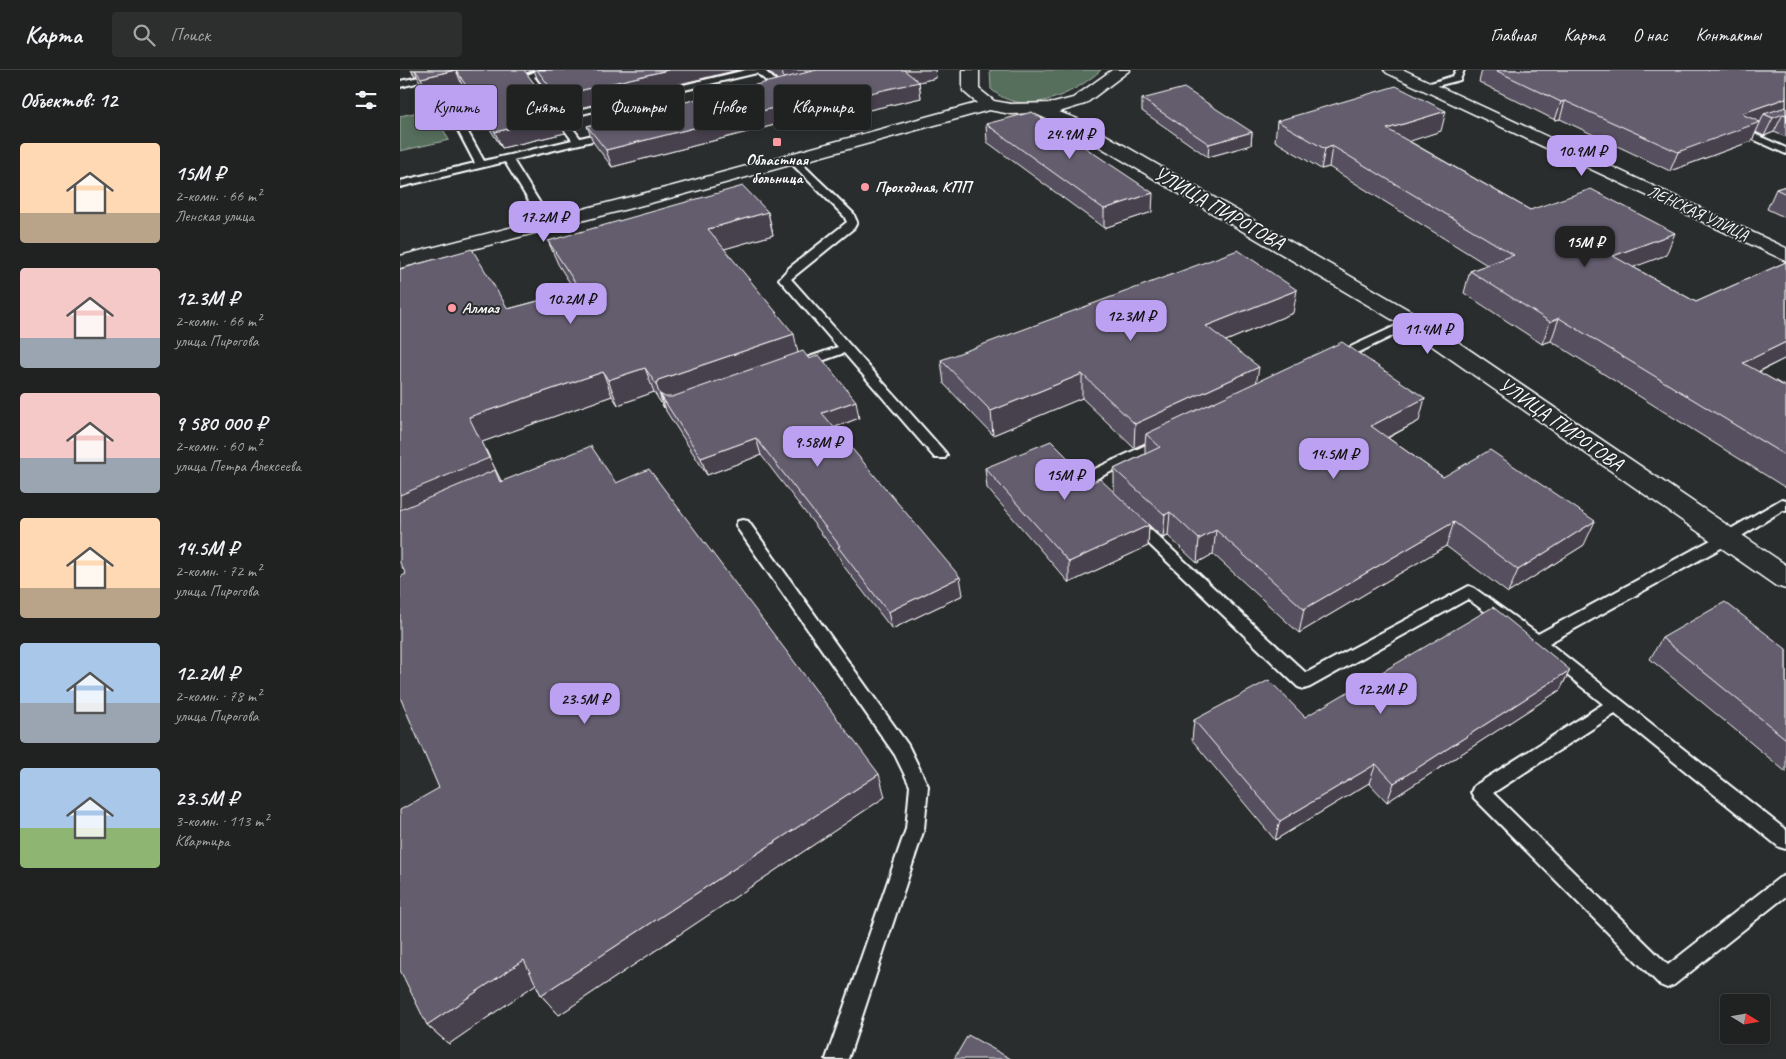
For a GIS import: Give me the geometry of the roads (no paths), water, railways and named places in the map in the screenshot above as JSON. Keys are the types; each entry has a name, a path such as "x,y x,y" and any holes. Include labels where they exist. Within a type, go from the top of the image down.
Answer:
{"street":[{"path":"971,70 971,91 989,105 1011,110 1055,108 1079,101 1123,70"},
{"name":"ЛЕНСКАЯ УЛИЦА","path":"1392,70 1786,255"},
{"path":"1074,124 1072,113 1079,101"},
{"path":"400,262 989,105"},
{"name":"УЛИЦА ПИРОГОВА","path":"1039,110 1074,124 1413,322 1786,579"}],"lane":[{"path":"400,84 465,70"},
{"path":"536,85 529,76 548,70"},
{"path":"582,111 758,70 776,85"},
{"path":"1425,86 1457,78 1460,70"},
{"path":"1786,118 1742,132 1786,150"},
{"path":"462,130 481,165"},
{"path":"569,130 578,142"},
{"path":"400,184 624,130"},
{"path":"508,159 548,224"},
{"path":"792,159 851,218 850,226 785,278 845,349 940,455"},
{"path":"1320,366 1413,322"},
{"path":"790,368 845,349"},
{"path":"1108,499 1087,478 1176,435"},
{"path":"1538,642 1727,538 1782,504 1786,506"},
{"path":"1123,512 1304,682 1469,592 1538,642 1786,841"},
{"path":"743,525 902,750 919,786 915,829 837,1059"},
{"path":"1616,705 1480,792 1667,978 1786,884"}],"place":[{"name":"Областная больница","path":"777,142"},
{"name":"Проходная, КПП","path":"865,187"},
{"name":"Алмаз","path":"452,308"}]}
